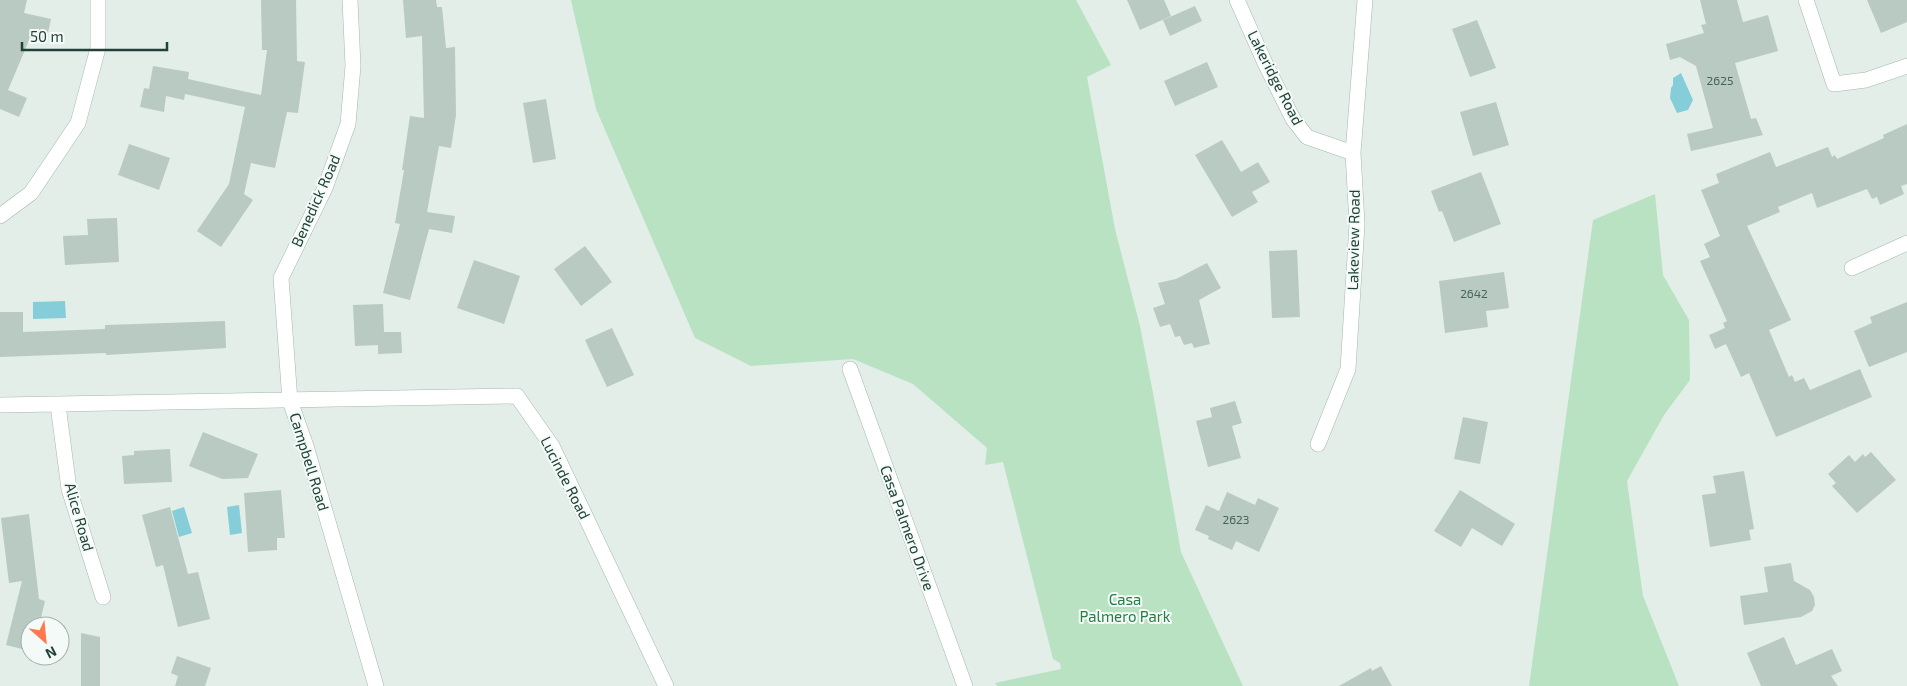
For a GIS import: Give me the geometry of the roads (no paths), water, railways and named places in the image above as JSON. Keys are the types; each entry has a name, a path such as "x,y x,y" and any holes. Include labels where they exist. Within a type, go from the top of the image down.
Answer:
{"street":[{"path":"0,216 30,193 78,123 98,48 98,0"},
{"name":"Benedick Road","path":"290,401 280,278 325,188 348,124 353,66 350,0"},
{"name":"Lakeridge Road","path":"1236,0 1293,119 1307,137 1354,153"},
{"name":"Lakeview Road","path":"1318,444 1348,369 1357,224 1354,153 1365,0"},
{"path":"1806,0 1834,84 1866,80 1907,66"},
{"path":"1852,268 1907,243"},
{"name":"Casa Palmero Drive","path":"850,369 965,686"},
{"name":"Lucinde Road","path":"290,401 517,396 552,446 666,686"},
{"name":"Campbell Road","path":"0,405 290,401 306,446 376,686"},
{"name":"Alice Road","path":"58,404 68,490 103,597"}],"water":[{"path":"1681,73 1693,100 1688,110 1677,113 1670,98 1671,88 1673,78"},
{"path":"65,301 66,318 33,319 33,302"},
{"path":"239,505 242,533 230,535 227,507"},
{"path":"184,507 192,533 179,537 172,511"}],"park label":[{"name":"Casa Palmero Park","path":"1125,608"}]}
